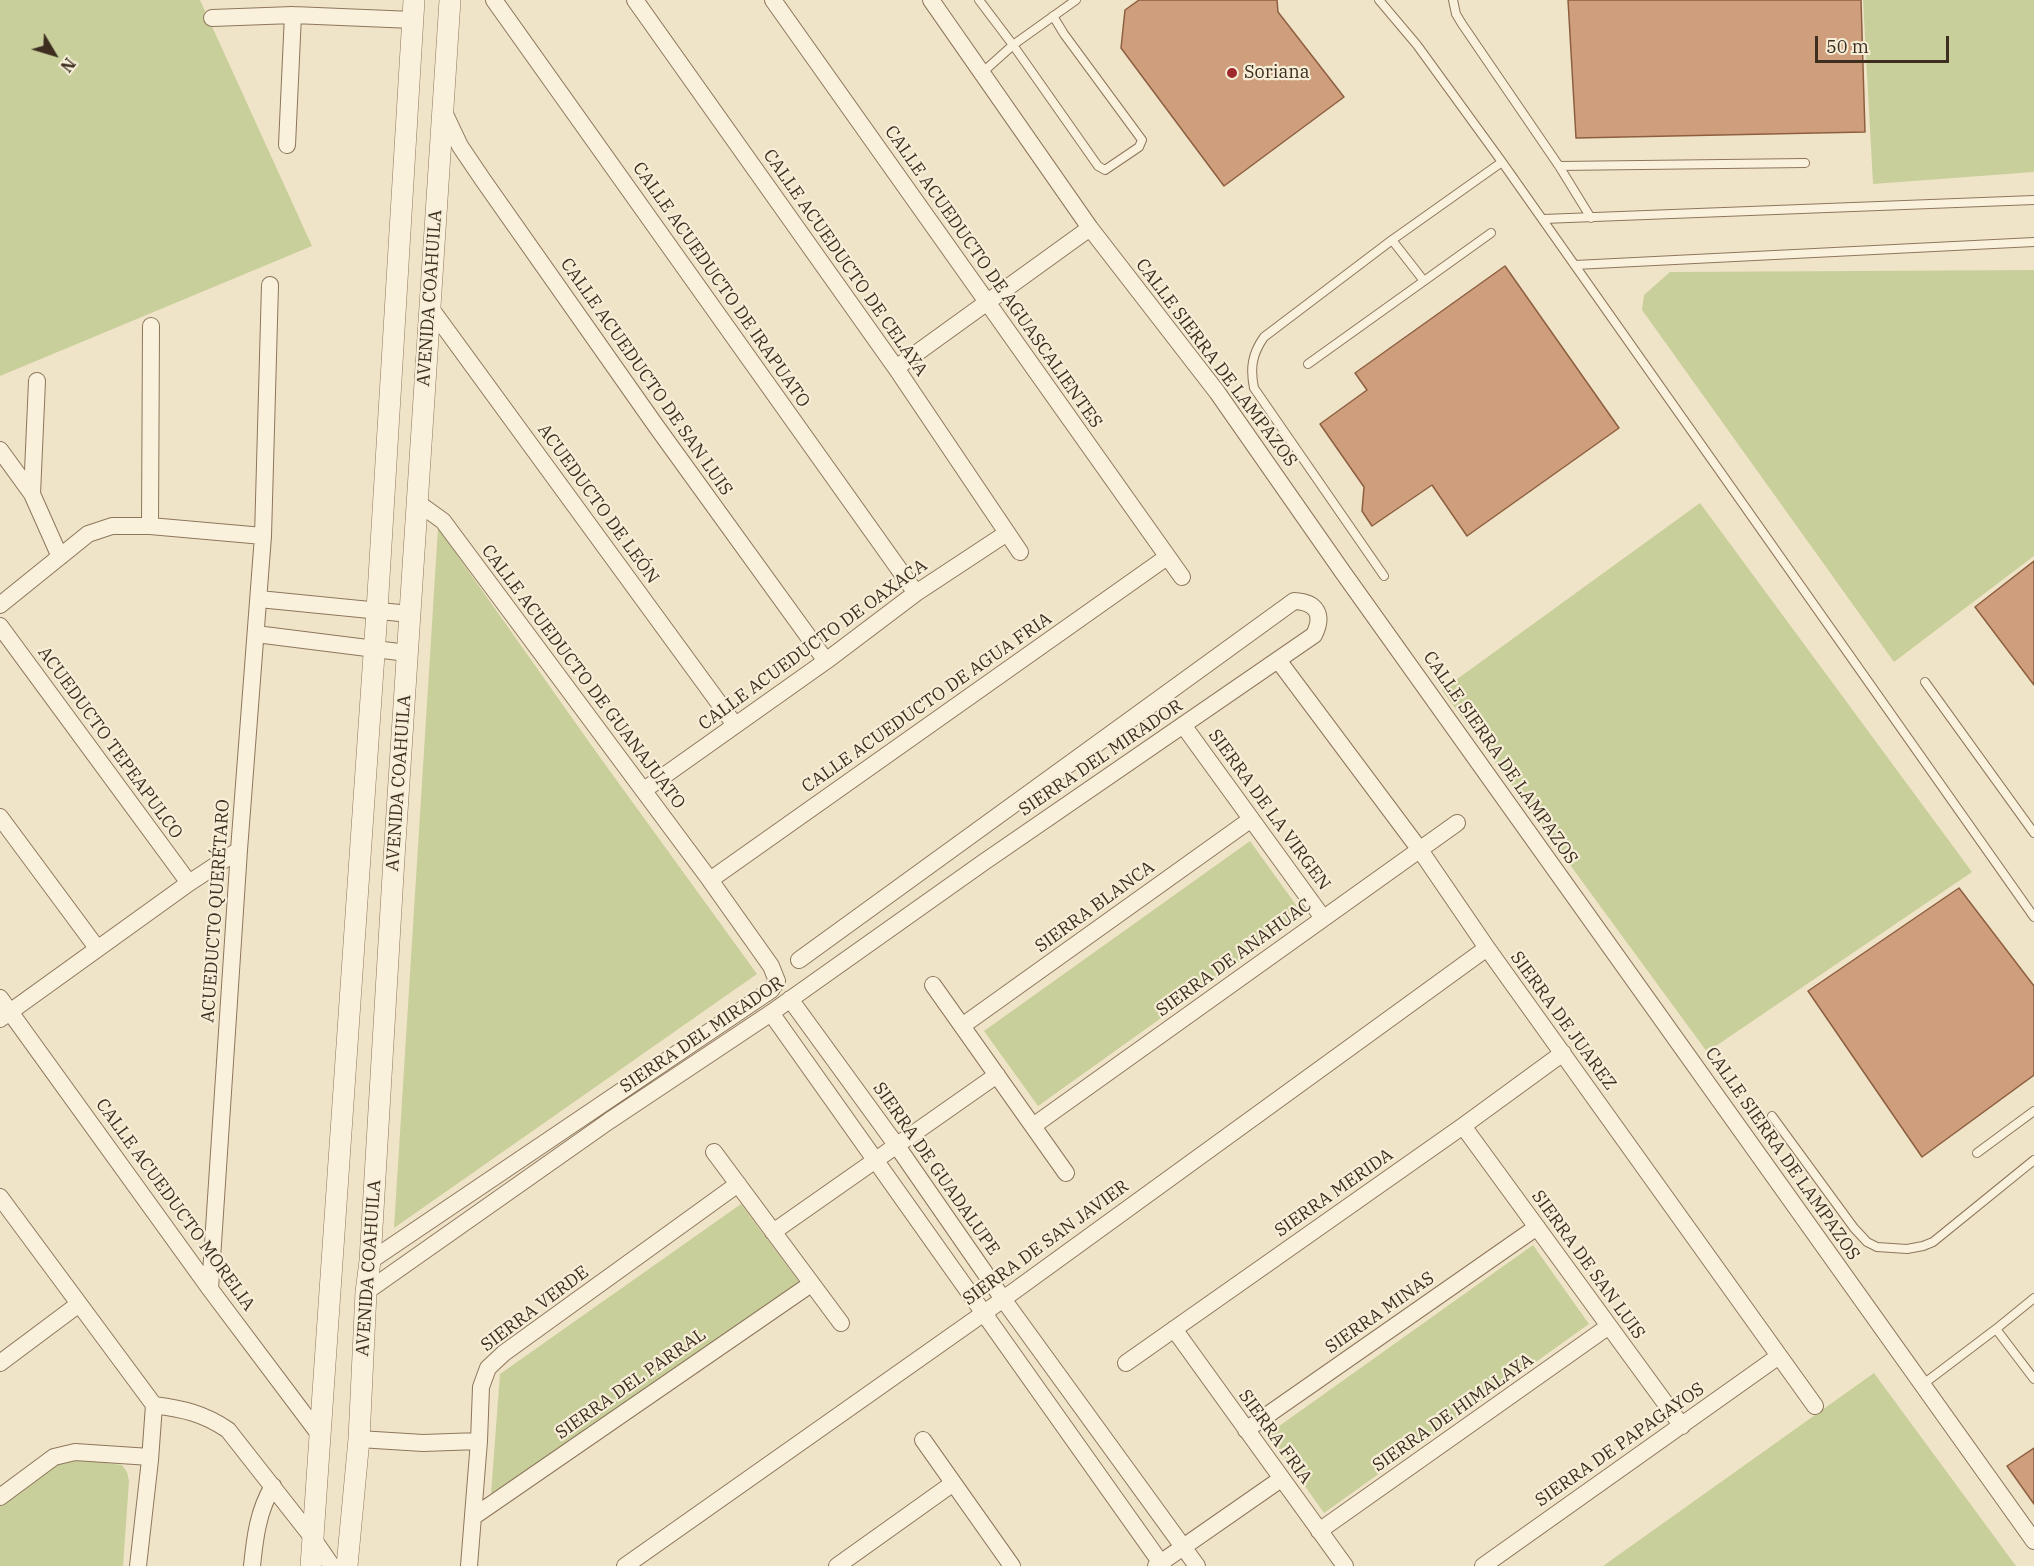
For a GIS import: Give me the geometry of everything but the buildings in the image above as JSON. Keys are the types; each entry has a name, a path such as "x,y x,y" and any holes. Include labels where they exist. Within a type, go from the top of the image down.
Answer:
{"street":[{"name":"AVENIDA COAHUILA","path":"347,1566 359,1439 366,1292 370,1261 450,0"},
{"name":"CALLE ACUEDUCTO DE IRAPUATO","path":"494,0 916,593"},
{"name":"CALLE ACUEDUCTO DE CELAYA","path":"634,0 896,368 1020,552"},
{"name":"CALLE ACUEDUCTO DE AGUASCALIENTES","path":"773,0 1182,577"},
{"name":"CALLE SIERRA DE LAMPAZOS","path":"931,0 1090,228 1217,392 1342,571 1677,1038 1761,1161 2034,1541"},
{"name":"AVENIDA COAHUILA","path":"311,1566 375,649 413,10"},
{"path":"212,18 413,10"},
{"path":"287,145 293,15"},
{"name":"CALLE ACUEDUCTO DE SAN LUIS","path":"443,110 460,146 483,180 656,426 826,661"},
{"path":"896,368 1090,228"},
{"name":"ACUEDUCTO QUERÉTARO","path":"210,1289 239,850 263,536 270,285"},
{"name":"ACUEDUCTO DE LEÓN","path":"429,306 735,725"},
{"path":"150,526 151,326"},
{"path":"32,494 37,381"},
{"path":"0,450 32,494 60,557"},
{"name":"CALLE ACUEDUCTO DE GUANAJUATO","path":"418,503 443,521 710,880 771,966 777,981"},
{"path":"0,604 88,534 102,528 118,525 150,526 263,536"},
{"name":"CALLE ACUEDUCTO DE OAXACA","path":"644,790 826,661 916,593 1007,532"},
{"name":"CALLE ACUEDUCTO DE AGUA FRIA","path":"710,880 1167,557"},
{"path":"259,599 410,614"},
{"name":"SIERRA DEL MIRADOR","path":"366,1292 609,1121 771,1013 984,862 1314,635 1319,626 1319,615 1313,606 1305,601 1294,601 799,960"},
{"name":"ACUEDUCTO TEPEAPULCO","path":"0,626 189,883"},
{"path":"256,634 407,653"},
{"name":"SIERRA DE JUAREZ","path":"1278,660 1420,850 1487,948 1815,1406"},
{"name":"SIERRA DE LA VIRGEN","path":"1183,725 1323,918"},
{"path":"0,817 97,948"},
{"name":"SIERRA BLANCA","path":"962,1026 1250,820"},
{"name":"SIERRA DE ANAHUAC","path":"1033,1126 1457,823"},
{"path":"970,838 984,862"},
{"path":"3,1010 239,850"},
{"name":"SIERRA DE SAN JAVIER","path":"625,1566 984,1313 1487,948"},
{"name":"SIERRA DEL MIRADOR","path":"370,1261 771,990 777,981"},
{"path":"933,985 1066,1173"},
{"name":"SIERRA DE GUADALUPE","path":"790,999 897,1146 1003,1299 1197,1566"},
{"name":"CALLE ACUEDUCTO MORELIA","path":"3,1010 319,1434"},
{"path":"771,1013 1160,1565 1183,1546 1281,1479"},
{"name":"SIERRA MERIDA","path":"1126,1363 1563,1053"},
{"path":"773,1232 997,1076"},
{"name":"SIERRA DE SAN LUIS","path":"1463,1126 1682,1426"},
{"path":"714,1152 841,1323"},
{"name":"SIERRA VERDE","path":"469,1566 481,1387 488,1368 738,1184"},
{"path":"0,1197 6,1216 79,1304 154,1405 138,1566"},
{"name":"SIERRA MINAS","path":"1246,1430 1537,1227"},
{"name":"SIERRA DEL PARRAL","path":"473,1517 811,1284"},
{"path":"0,1363 79,1304"},
{"name":"SIERRA DE HIMALAYA","path":"1319,1531 1609,1326"},
{"name":"SIERRA FRIA","path":"1174,1329 1346,1566"},
{"name":"SIERRA DE PAPAGAYOS","path":"1483,1566 1779,1356"},
{"path":"154,1405 188,1409 213,1420 228,1430 332,1566"},
{"path":"359,1439 423,1443 479,1441"},
{"path":"923,1440 1012,1566"},
{"path":"0,1497 54,1457 75,1452 150,1457"},
{"path":"837,1566 952,1484"},
{"path":"252,1566 256,1530 264,1501 273,1486"}],"lane":[{"path":"979,0 1098,166 1105,170 1139,147 1142,141 1053,16"},
{"path":"983,72 1013,45 1076,0"},
{"path":"1379,0 1423,54 1543,219 2034,917"},
{"path":"1453,0 1456,14 1462,24 1559,166 1591,218"},
{"path":"1384,576 1254,388 1252,368 1256,348 1264,337 1392,240 1502,162"},
{"path":"1559,166 1805,163"},
{"path":"1543,219 2034,200"},
{"path":"1308,364 1491,233"},
{"path":"1392,240 1424,281"},
{"path":"1575,265 2034,242"},
{"path":"1925,682 2034,833"},
{"path":"1977,1153 2034,1112"},
{"path":"1772,1116 1854,1228 1866,1242 1884,1248 1907,1249 1933,1242 2034,1160"},
{"path":"1922,1385 2034,1298"},
{"path":"1996,1329 2034,1379"}],"green space":[{"path":"0,0 200,0 312,246 0,376"},
{"path":"1863,0 2034,0 2034,172 1873,184"},
{"path":"2034,270 2034,556 1894,662 1642,310 1644,295 1670,272"},
{"path":"1700,503 1972,872 1707,1052 1442,690"},
{"path":"438,528 757,974 394,1228"},
{"path":"1250,841 1304,916 1038,1106 984,1031"},
{"path":"741,1204 800,1283 491,1494 500,1374"},
{"path":"1533,1245 1589,1324 1324,1513 1268,1434"},
{"path":"1874,1373 2016,1566 1603,1566"},
{"path":"77,1459 122,1465 127,1472 129,1481 123,1566 0,1566 0,1506 58,1463"}],"place":[{"name":"Soriana","path":"1232,73"}]}
